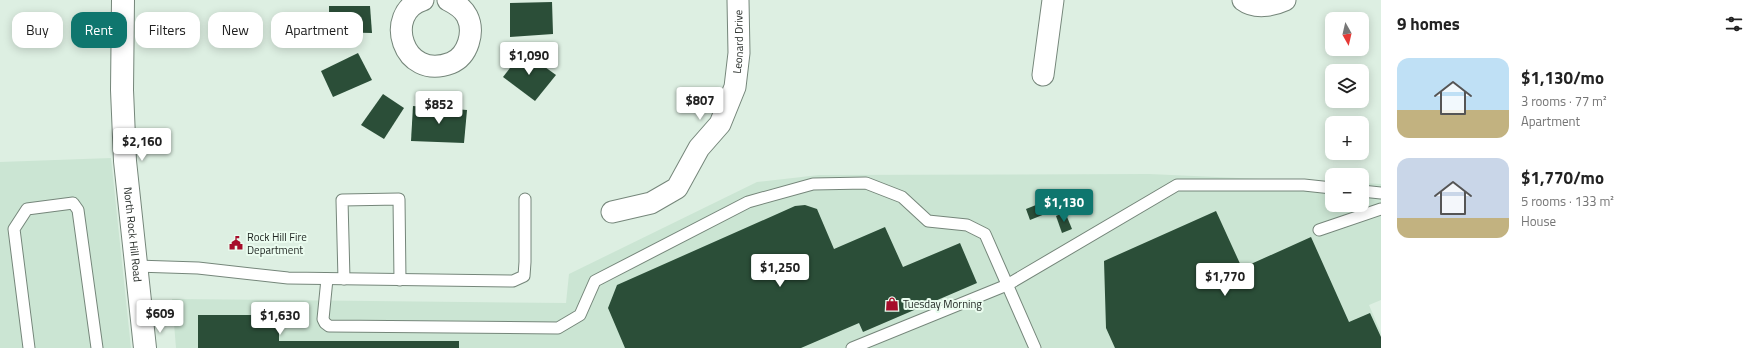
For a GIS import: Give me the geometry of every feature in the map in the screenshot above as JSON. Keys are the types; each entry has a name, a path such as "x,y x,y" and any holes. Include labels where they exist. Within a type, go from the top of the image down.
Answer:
{"street":[{"name":"North Rock Hill Road","path":"123,0 122,90 125,161 145,348"},
{"path":"423,0 419,1 409,10 403,22 401,35 405,48 414,59 426,65 439,66 452,62 463,54 469,42 470,28 466,15 458,5 448,0"},
{"name":"Leonard Drive","path":"612,212 651,203 677,188 698,148 720,124 735,87 739,53 738,0"},
{"path":"1043,75 1053,0"},
{"path":"1243,0 1258,5 1274,5 1285,0"}],"lane":[{"path":"327,279 324,319 325,323 329,326 558,328 580,315 595,281 748,202 813,184 866,183 902,197 928,221 967,225 985,234 1035,348"},
{"path":"852,348 1007,285 1177,185 1304,185 1325,187"},
{"path":"1369,192 1381,193"},
{"path":"344,279 342,200 399,199 400,280"},
{"path":"136,266 198,268 288,278 514,281 524,276 525,199"},
{"path":"29,348 14,229 27,209 74,203 78,210 97,348"},
{"path":"1319,230 1381,209"}],"shaded area":[{"path":"111,158 131,348 0,348 0,162"},
{"path":"1149,174 1325,182 1325,212 1369,212 1369,183 1381,184 1381,300 1369,305 1381,333 1381,348 176,348 172,299 566,303 569,274 757,182 819,175"}],"building":[{"path":"552,2 553,34 510,37 510,3"},
{"path":"329,6 370,6 372,33 363,33 363,12 329,12"},
{"path":"523,51 556,75 535,101 503,77"},
{"path":"358,53 372,80 333,97 321,71"},
{"path":"383,94 404,108 384,139 361,125"},
{"path":"413,106 467,110 464,143 411,141"},
{"path":"1051,199 1055,210 1030,220 1026,209"},
{"path":"805,205 817,209 834,249 885,227 903,267 960,243 977,283 863,332 859,323 801,348 625,348 608,308 617,285 795,206"},
{"path":"1216,211 1242,268 1311,237 1349,322 1370,313 1381,337 1381,348 1115,348 1106,328 1104,261"},
{"path":"1065,212 1072,229 1062,233 1056,216"},
{"path":"198,315 279,315 279,341 459,341 459,348 198,348"}],"place":[{"name":"Rock Hill Fire Department","path":"236,243"},
{"name":"Tuesday Morning","path":"892,304"}]}
